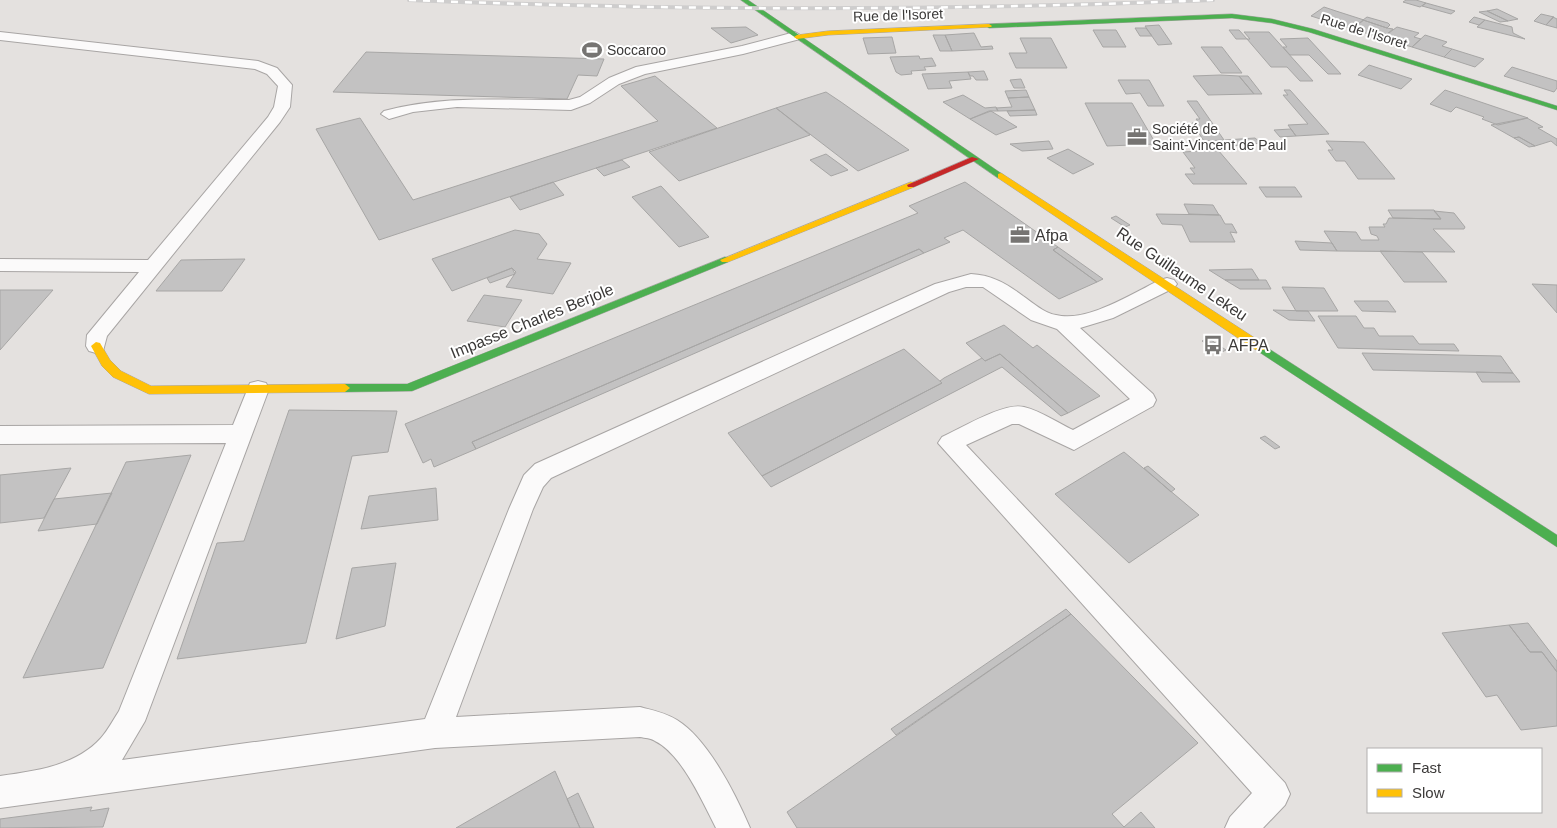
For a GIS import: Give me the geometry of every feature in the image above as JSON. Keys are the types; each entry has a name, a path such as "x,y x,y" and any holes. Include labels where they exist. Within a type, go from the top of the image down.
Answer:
{"street":[{"name":"Rue Guillaume Lekeu","path":"744,0 975,159 1557,542"},
{"name":"Rue de l'Isoret","path":"794,35 1245,17 1311,30 1557,108"},
{"name":"Impasse Charles Berjole","path":"96,346 106,365 128,382 149,390 408,388 975,159"}],"lane":[{"path":"389,114 415,106 444,102 571,105 585,100 614,81 641,70 743,50 794,35"},
{"path":"0,36 258,65 272,71 285,85 282,107 274,119 175,242 152,266 98,335 96,346"},
{"path":"0,266 152,266"},
{"path":"435,733 521,509 533,482 543,471 942,288 964,280 990,283 1045,320 1064,324 1080,323 1167,284"},
{"path":"1064,324 1145,400 1074,442 1022,415 1009,416 950,443 1274,794 1241,828"},
{"path":"46,786 76,774 109,752 130,721 258,389"},
{"path":"0,435 240,434"},
{"path":"0,792 435,733 640,722 664,729 680,742 702,772 734,828"}],"building":[{"path":"1406,0 1426,3 1420,7 1403,2"},
{"path":"1426,3 1455,11 1451,14 1422,6"},
{"path":"1324,7 1364,20 1352,29 1311,16"},
{"path":"1497,9 1518,19 1508,21 1487,11"},
{"path":"1487,11 1508,21 1500,22 1479,12"},
{"path":"1541,14 1554,17 1546,25 1534,21"},
{"path":"1367,17 1390,25 1387,28 1363,20"},
{"path":"1474,17 1485,20 1479,25 1469,22"},
{"path":"1553,17 1557,19 1557,28 1546,25"},
{"path":"1363,20 1393,29 1382,38 1352,29"},
{"path":"1485,20 1512,27 1513,33 1525,39 1477,27"},
{"path":"1159,25 1172,44 1158,45 1145,26"},
{"path":"746,27 758,35 731,43 711,28"},
{"path":"1397,27 1419,33 1414,37 1421,39 1412,47 1382,38"},
{"path":"1135,28 1146,28 1152,36 1140,36"},
{"path":"1093,30 1116,30 1126,47 1103,47"},
{"path":"1229,30 1239,30 1247,39 1236,39"},
{"path":"1244,32 1269,32 1313,81 1300,81 1287,67 1271,67 1247,39 1250,39"},
{"path":"974,33 981,47 992,46 993,49 952,51 945,35"},
{"path":"933,35 945,35 952,51 940,51"},
{"path":"1425,35 1447,42 1442,46 1452,49 1444,57 1412,47"},
{"path":"892,37 896,53 868,54 863,38"},
{"path":"1020,38 1051,38 1067,68 1016,68 1009,53 1027,53"},
{"path":"1308,38 1341,74 1328,74 1309,55 1290,55 1283,47 1287,47 1280,39"},
{"path":"1201,47 1222,47 1242,73 1221,73"},
{"path":"1452,49 1484,59 1475,67 1444,57"},
{"path":"366,52 604,59 597,76 578,75 567,99 333,92"},
{"path":"919,56 920,59 932,58 936,66 924,67 926,70 911,71 912,74 901,75 896,72 890,57"},
{"path":"1369,65 1412,79 1401,89 1358,75"},
{"path":"1512,67 1557,81 1557,88 1554,92 1504,76"},
{"path":"984,71 988,80 976,80 968,72"},
{"path":"968,72 971,79 949,81 952,88 928,89 922,74"},
{"path":"655,76 717,128 379,240 316,129 360,118 413,200 658,121 621,86"},
{"path":"1193,76 1239,76 1254,94 1208,95"},
{"path":"1239,76 1248,76 1262,94 1254,94"},
{"path":"1021,79 1025,88 1014,88 1010,80"},
{"path":"1118,80 1149,80 1164,106 1148,106 1140,93 1126,94"},
{"path":"1026,90 1029,97 1008,98 1005,91"},
{"path":"1284,90 1290,90 1329,134 1296,136 1288,125 1308,124 1283,95 1288,95"},
{"path":"1445,90 1528,118 1498,125 1482,119 1484,117 1456,107 1451,112 1430,104"},
{"path":"826,92 909,150 858,171 776,108"},
{"path":"963,95 985,108 996,107 998,111 989,111 970,119 943,102"},
{"path":"1029,97 1035,110 998,111 996,108 1012,107 1008,98"},
{"path":"1187,101 1197,101 1224,140 1204,141 1192,123 1199,123 1196,119 1200,119"},
{"path":"1085,103 1132,103 1156,144 1107,146"},
{"path":"776,108 810,135 679,181 649,152"},
{"path":"1035,110 1037,115 1010,116 1007,111"},
{"path":"991,111 1017,127 996,135 970,119"},
{"path":"1527,118 1543,127 1538,128 1557,139 1557,146 1551,141 1535,146 1519,137 1514,138 1491,125"},
{"path":"1291,129 1296,136 1280,137 1274,130"},
{"path":"1519,137 1535,146 1529,147 1514,138"},
{"path":"1255,138 1261,143 1230,146 1225,140"},
{"path":"1049,141 1053,149 1022,151 1010,144"},
{"path":"1326,141 1364,142 1395,179 1358,179 1345,161 1336,161 1328,150 1333,150"},
{"path":"1068,149 1094,164 1073,174 1047,158"},
{"path":"1218,150 1247,184 1193,184 1185,174 1195,174 1190,168 1195,168 1183,152"},
{"path":"826,154 848,170 831,176 810,160"},
{"path":"622,160 630,167 604,176 596,168"},
{"path":"553,182 564,195 520,210 510,197"},
{"path":"965,182 1058,247 1053,250 1097,282 1059,299 963,230 944,238 950,242 924,253 919,249 472,442 476,449 434,467 431,459 423,463 405,424 918,213 909,206"},
{"path":"661,186 709,237 679,247 632,197"},
{"path":"1259,187 1295,187 1302,197 1266,197"},
{"path":"1184,204 1213,205 1219,215 1189,214"},
{"path":"1388,210 1434,210 1441,219 1393,218"},
{"path":"1434,211 1454,213 1465,227 1464,229 1433,229 1455,252 1337,251 1324,231 1356,232 1361,240 1379,240 1377,236 1371,234 1369,227 1385,227 1383,224 1386,224 1389,218 1441,219"},
{"path":"1156,214 1220,215 1225,224 1232,224 1237,233 1230,232 1235,242 1190,242 1182,225 1162,224"},
{"path":"1116,216 1130,225 1125,227 1111,218"},
{"path":"515,230 539,234 547,244 537,259 571,263 553,294 506,287 516,272 512,268 452,291 432,259"},
{"path":"1295,241 1332,243 1337,251 1300,250"},
{"path":"1058,247 1103,279 1097,282 1053,250"},
{"path":"919,249 924,253 476,449 472,442"},
{"path":"1380,251 1422,252 1447,282 1404,282"},
{"path":"245,259 222,291 156,291 181,260"},
{"path":"512,268 515,274 490,283 487,278"},
{"path":"1252,269 1259,280 1225,280 1209,270"},
{"path":"1225,280 1266,280 1271,289 1240,289"},
{"path":"1532,284 1557,285 1557,313"},
{"path":"1282,287 1324,288 1338,311 1296,311"},
{"path":"0,290 53,290 0,350"},
{"path":"484,295 522,300 505,327 467,321"},
{"path":"1354,301 1388,301 1396,312 1362,311"},
{"path":"1273,310 1308,311 1315,321 1289,320"},
{"path":"1318,316 1356,316 1364,328 1374,328 1379,336 1413,336 1419,344 1454,344 1459,351 1338,348"},
{"path":"1004,325 1033,348 1037,345 1100,396 1068,413 1000,354 985,361 966,343"},
{"path":"1208,338 1226,350 1220,353 1202,341"},
{"path":"904,349 942,383 762,476 728,433"},
{"path":"1362,353 1501,356 1513,373 1373,370"},
{"path":"1000,354 1068,413 1061,416 1002,367 771,487 762,476 942,383 940,381 944,378 982,358 985,361"},
{"path":"1476,372 1513,373 1520,382 1482,382"},
{"path":"289,410 397,411 388,452 352,456 306,643 177,659 217,543 244,541"},
{"path":"1265,436 1280,447 1275,449 1260,438"},
{"path":"1124,452 1199,515 1129,563 1055,494"},
{"path":"191,455 103,668 23,678 126,462"},
{"path":"1148,466 1175,489 1171,492 1144,468"},
{"path":"71,468 44,518 0,523 0,475"},
{"path":"436,488 438,520 361,529 369,496"},
{"path":"112,493 97,524 38,531 54,499"},
{"path":"396,563 385,626 336,639 352,568"},
{"path":"1066,609 1071,614 896,735 891,729"},
{"path":"1071,614 1198,743 1112,814 1124,827 1141,812 1155,828 797,828 787,812"},
{"path":"1528,623 1557,661 1557,672 1542,652 1530,652 1509,625"},
{"path":"1509,625 1530,652 1542,652 1557,672 1557,726 1521,730 1497,695 1486,697 1442,633"},
{"path":"555,771 580,828 456,828"},
{"path":"578,793 594,828 580,828 567,799"},
{"path":"92,807 90,811 109,808 103,827 0,828 0,819"}],"railway":[{"path":"409,0 710,8 912,8 1213,0"}],"traffic: fast":[{"path":"744,0 1001,176"},
{"path":"989,26 1232,16 1272,21 1311,30 1557,108"},
{"path":"345,388 408,388 725,260"},
{"path":"1260,347 1557,542"}],"traffic: slow":[{"path":"797,37 828,33 989,26"},
{"path":"1001,176 1260,347"},
{"path":"725,260 911,185"},
{"path":"96,346 106,363 117,374 149,390 345,388"}],"traffic: jam":[{"path":"911,185 975,159"}],"place":[{"name":"Soccaroo","path":"592,50"},
{"name":"Société de Saint-Vincent de Paul","path":"1137,137"},
{"name":"Afpa","path":"1020,235"},
{"name":"AFPA","path":"1213,345"}]}
